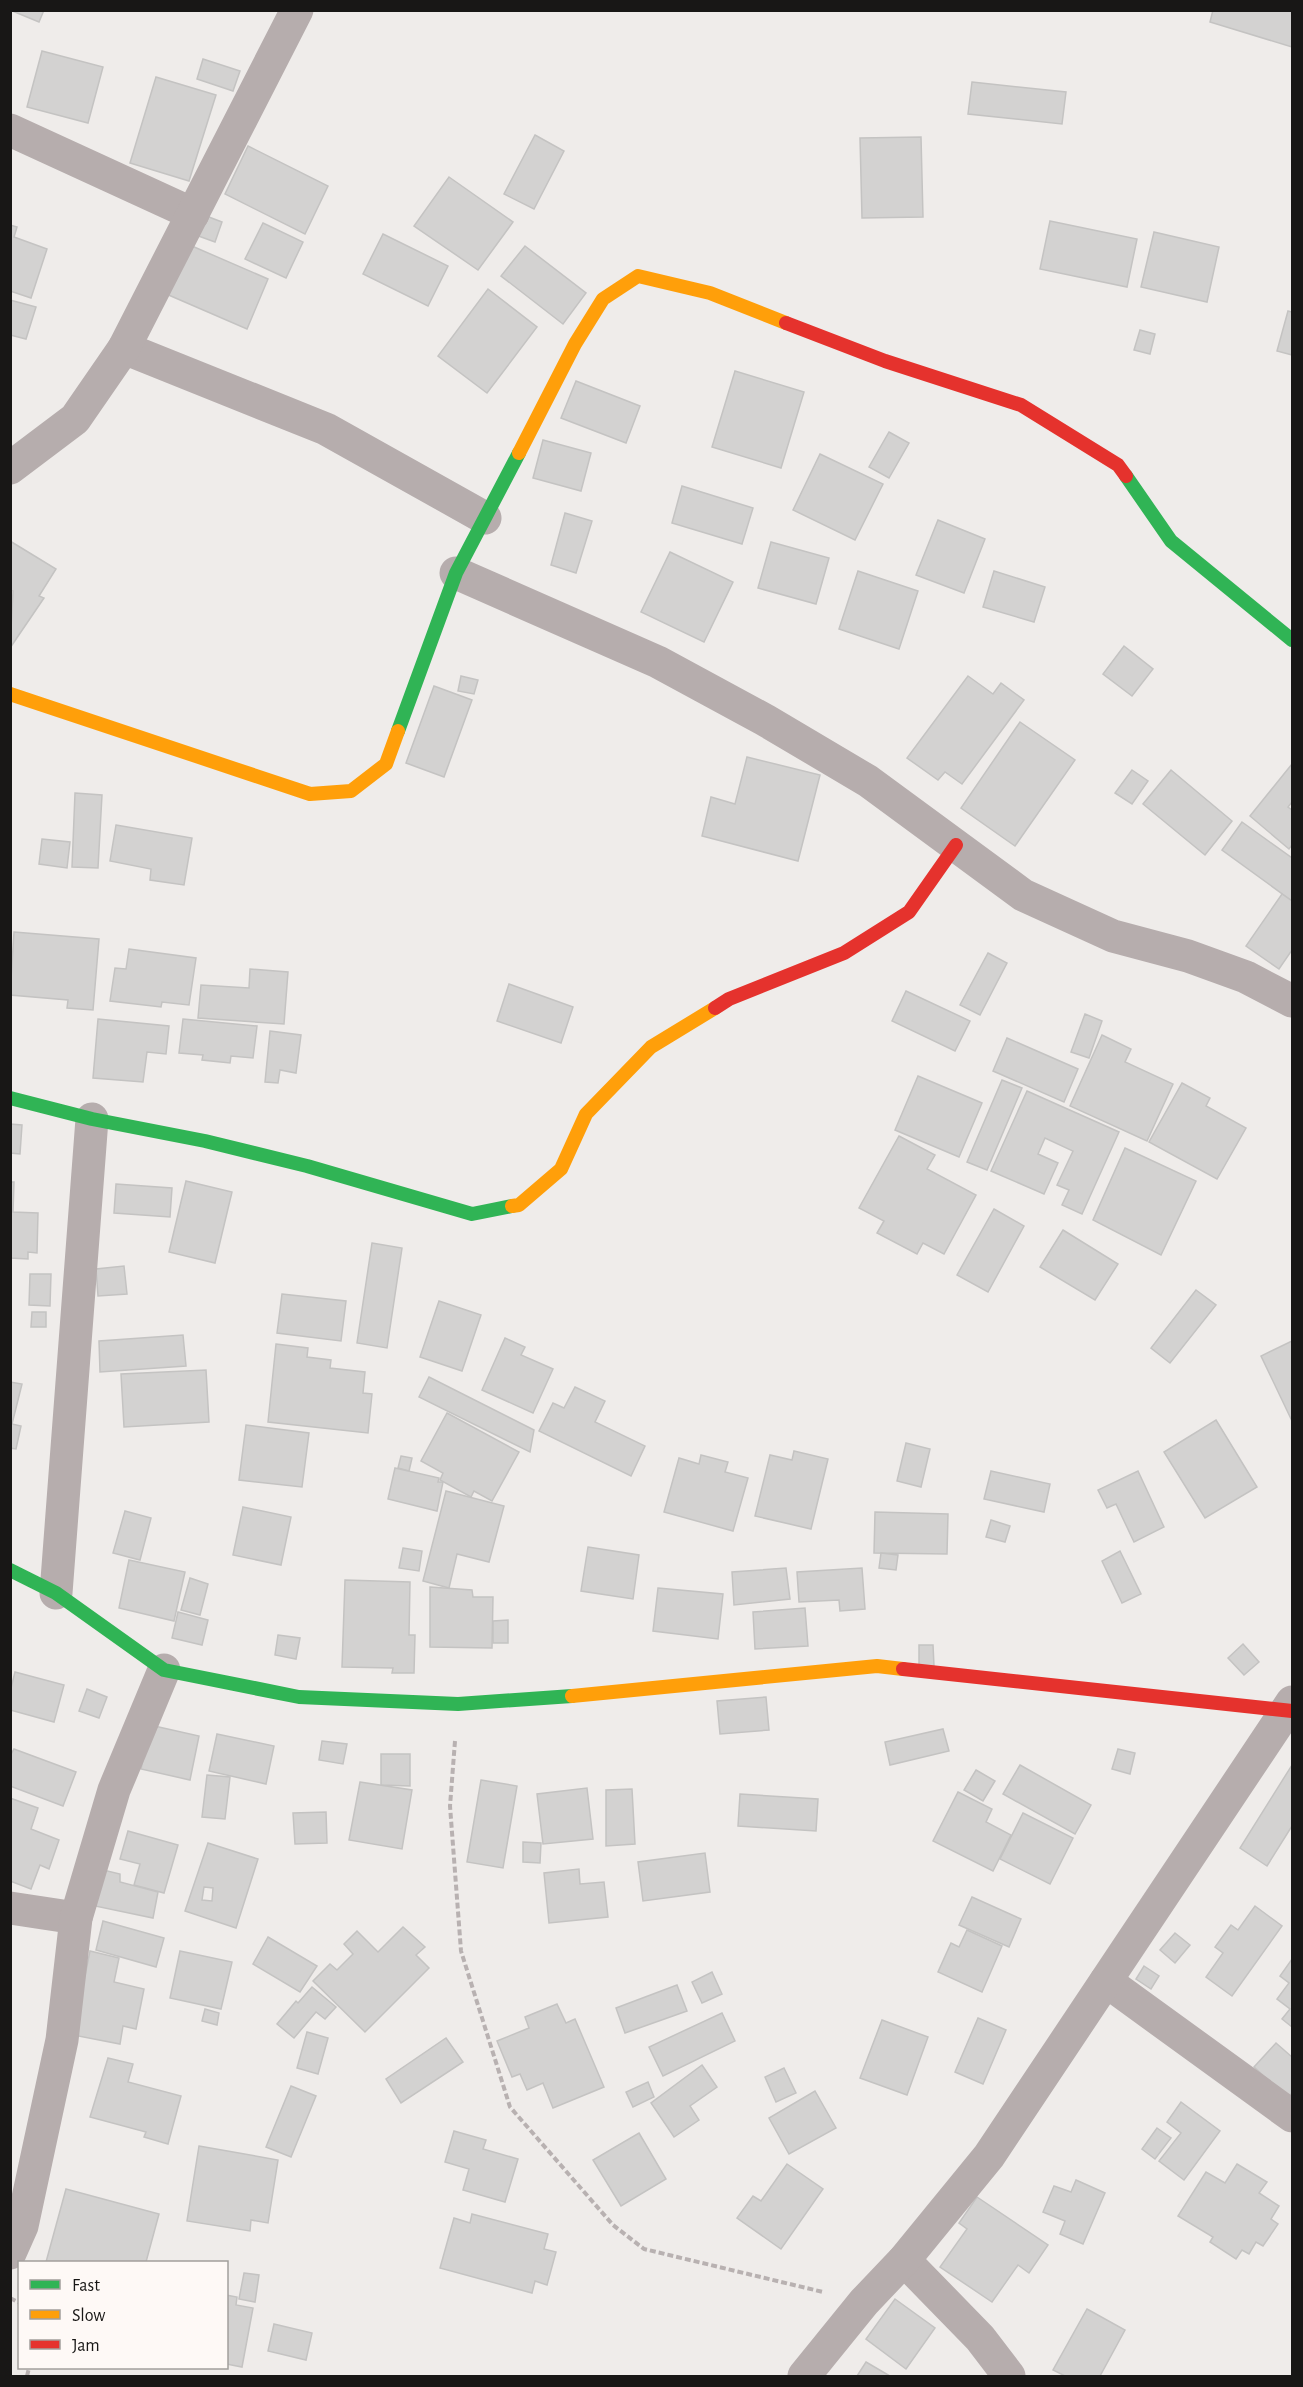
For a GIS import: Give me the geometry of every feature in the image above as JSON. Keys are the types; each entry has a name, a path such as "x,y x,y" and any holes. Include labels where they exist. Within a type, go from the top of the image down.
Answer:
{"street":[{"path":"10,468 75,419 124,348 297,10"},
{"path":"10,130 193,214"},
{"path":"10,694 310,794 351,791 386,764 456,573 576,344 603,299 638,276 710,293 885,361 1021,405 1118,465 1171,541 1293,640"},
{"path":"124,348 326,429 485,518"},
{"path":"456,573 658,662 765,720 868,781 1023,895 1113,936 1188,956 1246,977 1293,1001"},
{"path":"10,1098 92,1119 205,1141 307,1166 472,1214 519,1205 561,1169 586,1114 651,1047 729,999 844,953 909,912 957,845"},
{"path":"56,1593 92,1119"},
{"path":"10,1569 56,1593 164,1670 299,1697 458,1704 625,1692 877,1666 1291,1707 989,2156 904,2260 864,2302 804,2376"},
{"path":"10,2253 22,2226 62,2040 76,1918 114,1790 164,1670"},
{"path":"10,1908 76,1918"},
{"path":"1107,1981 1293,2116"},
{"path":"904,2260 980,2338 1009,2376"}],"path":[{"path":"458,1704 450,1806 461,1952 510,2107 612,2225 644,2248 864,2302"}],"building":[{"path":"10,10 44,10 39,22"},
{"path":"1213,10 1292,10 1292,47 1210,22"},
{"path":"42,51 103,67 88,123 27,107"},
{"path":"203,59 240,71 233,91 197,79"},
{"path":"156,77 216,95 189,181 130,163"},
{"path":"972,82 1066,92 1062,124 968,114"},
{"path":"535,135 564,151 534,209 504,194"},
{"path":"921,137 923,217 862,218 860,138"},
{"path":"248,146 328,186 305,234 225,194"},
{"path":"449,177 513,222 478,270 414,226"},
{"path":"201,214 222,222 215,242 193,234"},
{"path":"1050,221 1137,239 1127,287 1040,269"},
{"path":"263,223 303,242 286,278 245,259"},
{"path":"10,225 17,227 14,237 47,249 31,298 10,291"},
{"path":"1154,232 1219,247 1207,302 1141,287"},
{"path":"383,234 448,266 428,306 363,274"},
{"path":"185,243 268,279 247,329 164,293"},
{"path":"525,246 586,293 563,324 501,276"},
{"path":"488,289 537,327 487,393 438,356"},
{"path":"10,300 36,307 26,339 10,335"},
{"path":"1288,311 1292,312 1292,355 1277,351"},
{"path":"1140,330 1155,334 1150,354 1134,350"},
{"path":"735,371 804,392 781,468 712,447"},
{"path":"576,381 640,406 626,443 561,418"},
{"path":"889,432 909,443 889,478 869,467"},
{"path":"543,440 591,453 581,491 533,478"},
{"path":"820,454 883,484 855,540 793,510"},
{"path":"682,486 753,508 742,544 672,523"},
{"path":"565,513 592,521 576,573 551,565"},
{"path":"938,520 985,539 964,593 916,575"},
{"path":"10,541 56,569 39,596 44,598 10,648 13,591 10,590"},
{"path":"771,542 829,558 816,604 758,588"},
{"path":"670,552 733,582 704,642 641,612"},
{"path":"858,571 918,591 899,649 839,629"},
{"path":"994,571 1045,587 1034,622 983,607"},
{"path":"1124,646 1153,669 1132,696 1103,674"},
{"path":"461,676 478,680 474,694 458,691"},
{"path":"968,676 993,694 1001,683 1024,700 962,784 945,772 938,780 907,758"},
{"path":"434,686 472,700 444,777 406,763"},
{"path":"1020,722 1075,760 1015,846 961,808"},
{"path":"747,757 820,775 798,861 702,836 711,797 735,804"},
{"path":"1292,764 1292,802 1288,807 1292,810 1292,845 1289,849 1250,816"},
{"path":"1132,770 1148,781 1132,804 1115,793"},
{"path":"1171,770 1232,821 1205,855 1143,804"},
{"path":"75,793 102,795 98,868 72,867"},
{"path":"1242,822 1292,858 1292,901 1222,850"},
{"path":"116,825 192,838 184,885 150,880 151,869 110,861"},
{"path":"42,839 70,842 67,868 39,864"},
{"path":"1282,894 1292,901 1292,950 1279,969 1246,946"},
{"path":"14,932 99,939 93,1010 67,1008 68,1000 10,995"},
{"path":"129,949 196,958 189,1005 162,1002 161,1007 110,1001 115,968 126,969"},
{"path":"988,953 1007,963 980,1015 960,1005"},
{"path":"250,969 288,972 284,1024 198,1018 201,985 249,988"},
{"path":"509,984 573,1007 561,1043 497,1021"},
{"path":"906,991 970,1021 955,1051 892,1021"},
{"path":"1085,1014 1102,1021 1089,1058 1071,1052"},
{"path":"98,1019 169,1026 166,1054 147,1052 143,1082 93,1078"},
{"path":"183,1019 257,1026 253,1058 231,1056 230,1063 202,1060 203,1055 179,1053"},
{"path":"270,1031 301,1035 296,1073 280,1070 278,1083 265,1082"},
{"path":"1102,1035 1131,1049 1125,1062 1173,1084 1147,1141 1070,1106"},
{"path":"1007,1038 1078,1069 1064,1102 993,1071"},
{"path":"918,1076 982,1103 959,1157 895,1130"},
{"path":"1002,1080 1022,1088 987,1170 967,1162"},
{"path":"1182,1083 1210,1098 1206,1106 1246,1128 1217,1179 1149,1142"},
{"path":"1027,1091 1119,1132 1082,1214 1062,1205 1069,1190 1057,1185 1073,1151 1045,1138 1038,1154 1058,1163 1044,1194 991,1171"},
{"path":"10,1124 22,1125 20,1154 10,1153"},
{"path":"899,1136 935,1155 927,1169 976,1195 944,1254 923,1243 917,1254 877,1233 884,1221 859,1208"},
{"path":"1125,1148 1196,1181 1161,1255 1093,1220"},
{"path":"186,1181 232,1192 215,1263 169,1252"},
{"path":"10,1182 14,1182 13,1212 38,1213 37,1253 28,1252 28,1259 10,1258"},
{"path":"116,1184 172,1188 170,1217 114,1213"},
{"path":"994,1209 1024,1226 988,1292 957,1275"},
{"path":"1063,1230 1118,1264 1095,1300 1040,1267"},
{"path":"372,1243 402,1248 387,1348 357,1343"},
{"path":"124,1266 127,1294 98,1296 96,1269"},
{"path":"30,1274 51,1274 50,1306 29,1305"},
{"path":"1196,1290 1216,1305 1170,1363 1151,1348"},
{"path":"282,1294 346,1301 341,1341 277,1333"},
{"path":"439,1301 481,1315 462,1371 420,1357"},
{"path":"32,1312 46,1312 46,1327 31,1327"},
{"path":"183,1335 186,1366 100,1372 99,1341"},
{"path":"505,1338 525,1347 521,1355 553,1369 533,1413 482,1390"},
{"path":"1292,1341 1292,1421 1261,1356"},
{"path":"276,1344 308,1348 307,1357 331,1360 330,1368 365,1372 363,1393 372,1394 368,1433 268,1422"},
{"path":"206,1370 209,1422 124,1427 121,1374"},
{"path":"429,1377 534,1430 530,1452 419,1397"},
{"path":"10,1382 22,1384 12,1424 21,1426 16,1449 10,1448"},
{"path":"575,1387 605,1401 595,1422 645,1446 631,1476 539,1431 553,1403 564,1408"},
{"path":"447,1413 519,1452 492,1501 474,1491 471,1497 440,1480 443,1473 421,1461"},
{"path":"1216,1420 1257,1487 1205,1518 1164,1452"},
{"path":"246,1425 309,1433 302,1487 239,1480"},
{"path":"906,1443 930,1449 921,1487 897,1481"},
{"path":"794,1451 828,1459 811,1529 755,1516 770,1455 792,1460"},
{"path":"701,1455 728,1462 725,1472 748,1478 733,1531 664,1512 679,1458 699,1464"},
{"path":"401,1456 412,1458 409,1471 398,1468"},
{"path":"395,1468 439,1478 438,1482 443,1482 437,1511 388,1499"},
{"path":"991,1471 1050,1484 1044,1512 984,1499"},
{"path":"1138,1471 1164,1527 1134,1542 1116,1504 1107,1508 1098,1490"},
{"path":"446,1491 504,1506 489,1562 457,1554 449,1588 423,1581"},
{"path":"243,1507 291,1517 281,1565 233,1555"},
{"path":"125,1511 151,1518 140,1560 113,1553"},
{"path":"875,1512 948,1514 947,1554 874,1553"},
{"path":"991,1520 1010,1526 1005,1542 986,1537"},
{"path":"588,1547 639,1555 633,1599 581,1591"},
{"path":"403,1548 422,1551 419,1571 399,1568"},
{"path":"1120,1551 1141,1594 1122,1603 1102,1561"},
{"path":"881,1553 898,1555 896,1570 879,1568"},
{"path":"129,1560 185,1572 174,1621 119,1608"},
{"path":"786,1568 790,1599 734,1605 732,1572"},
{"path":"862,1568 865,1609 840,1611 839,1600 799,1602 797,1572"},
{"path":"190,1578 208,1584 200,1615 181,1610"},
{"path":"345,1580 410,1582 409,1635 415,1635 414,1673 392,1673 393,1668 342,1667"},
{"path":"430,1587 472,1590 473,1597 493,1597 492,1648 430,1647"},
{"path":"658,1588 723,1594 718,1639 653,1631"},
{"path":"805,1608 808,1646 755,1649 753,1612"},
{"path":"178,1612 208,1620 202,1645 172,1638"},
{"path":"508,1620 508,1643 493,1643 493,1621"},
{"path":"278,1635 300,1638 296,1659 275,1655"},
{"path":"1243,1644 1259,1662 1244,1675 1228,1658"},
{"path":"919,1645 933,1645 934,1666 919,1666"},
{"path":"15,1672 64,1685 54,1722 10,1710 10,1692"},
{"path":"87,1689 107,1697 99,1718 79,1711"},
{"path":"766,1697 769,1730 720,1734 717,1701"},
{"path":"150,1725 199,1736 190,1780 141,1769"},
{"path":"943,1729 949,1751 890,1765 885,1742"},
{"path":"217,1734 274,1746 266,1784 209,1771"},
{"path":"322,1741 347,1744 343,1764 319,1760"},
{"path":"14,1749 76,1772 63,1806 10,1786 10,1756"},
{"path":"1118,1749 1135,1753 1130,1774 1112,1769"},
{"path":"381,1754 410,1754 410,1786 381,1785"},
{"path":"1020,1765 1091,1805 1075,1834 1003,1794"},
{"path":"1292,1765 1292,1826 1267,1866 1240,1848"},
{"path":"976,1770 995,1781 983,1801 964,1790"},
{"path":"207,1775 230,1777 225,1819 202,1817"},
{"path":"481,1780 517,1786 503,1868 467,1862"},
{"path":"360,1782 412,1790 402,1849 349,1840"},
{"path":"587,1788 593,1839 543,1844 537,1794"},
{"path":"632,1789 635,1844 606,1846 606,1790"},
{"path":"958,1792 992,1809 986,1822 1011,1835 993,1871 933,1841"},
{"path":"740,1794 818,1799 816,1831 738,1826"},
{"path":"10,1798 38,1808 31,1829 59,1840 49,1869 40,1865 31,1889 10,1881"},
{"path":"326,1812 327,1843 295,1844 293,1813"},
{"path":"1023,1813 1073,1838 1050,1884 1000,1859"},
{"path":"128,1831 178,1845 164,1893 134,1885 140,1864 120,1859"},
{"path":"523,1842 541,1843 540,1863 523,1862"},
{"path":"208,1843 258,1859 236,1928 185,1911","holes":["204,1887 213,1888 212,1901 202,1900"]},
{"path":"705,1853 710,1892 643,1901 638,1862"},
{"path":"99,1869 120,1874 120,1882 158,1892 153,1918 95,1906"},
{"path":"579,1869 580,1884 604,1882 608,1917 549,1923 544,1873"},
{"path":"972,1897 1021,1919 1009,1947 959,1925"},
{"path":"1255,1906 1282,1926 1232,1996 1206,1977 1223,1953 1215,1947 1231,1925 1238,1930"},
{"path":"103,1921 164,1938 156,1967 96,1950"},
{"path":"403,1927 425,1947 416,1955 429,1968 365,2032 313,1981 330,1964 337,1970 353,1954 344,1944 357,1931 378,1952"},
{"path":"967,1930 1002,1946 982,1992 938,1972 951,1943 959,1947"},
{"path":"1175,1933 1190,1945 1175,1963 1160,1950"},
{"path":"268,1937 317,1966 300,1992 253,1964"},
{"path":"90,1951 119,1958 114,1982 144,1989 136,2029 123,2026 120,2044 73,2035"},
{"path":"180,1951 232,1962 221,2009 170,1998"},
{"path":"1292,1959 1292,2027 1282,2019 1290,2009 1277,1999 1289,1983 1280,1976"},
{"path":"1144,1966 1159,1976 1151,1989 1136,1979"},
{"path":"712,1972 722,1994 702,2003 692,1982"},
{"path":"677,1985 687,2011 625,2033 616,2008"},
{"path":"312,1987 336,2007 325,2019 316,2012 294,2038 277,2024 296,2001 298,2003"},
{"path":"557,2004 566,2023 575,2019 604,2087 553,2108 543,2083 527,2090 520,2074 512,2077 497,2041 529,2028 525,2017"},
{"path":"205,2009 219,2013 217,2025 202,2021"},
{"path":"722,2013 735,2041 663,2076 649,2047"},
{"path":"978,2018 1006,2030 983,2084 955,2072"},
{"path":"882,2020 928,2037 907,2095 860,2078"},
{"path":"307,2032 328,2038 318,2074 297,2068"},
{"path":"446,2038 463,2062 401,2103 386,2079"},
{"path":"1276,2043 1292,2057 1292,2093 1288,2098 1254,2067"},
{"path":"108,2058 133,2064 128,2082 181,2096 168,2144 144,2137 146,2132 90,2117"},
{"path":"702,2065 717,2087 690,2106 699,2120 674,2137 651,2103"},
{"path":"784,2068 796,2093 776,2102 765,2077"},
{"path":"648,2082 654,2097 633,2107 626,2092"},
{"path":"291,2086 316,2096 291,2157 266,2147"},
{"path":"815,2091 836,2128 789,2154 769,2118"},
{"path":"1181,2102 1220,2131 1184,2180 1159,2161 1181,2133 1167,2122"},
{"path":"1157,2128 1171,2138 1155,2159 1142,2149"},
{"path":"454,2131 486,2140 483,2149 518,2159 505,2202 463,2190 469,2169 445,2162"},
{"path":"639,2133 666,2179 621,2206 593,2160"},
{"path":"199,2146 278,2160 268,2223 251,2220 250,2231 187,2221"},
{"path":"787,2164 823,2189 781,2249 737,2218 753,2196 761,2201"},
{"path":"1237,2164 1267,2182 1259,2193 1279,2206 1271,2219 1278,2224 1263,2246 1256,2242 1249,2254 1242,2250 1236,2259 1210,2242 1213,2237 1178,2216 1206,2172 1225,2183"},
{"path":"1076,2180 1105,2193 1083,2244 1060,2234 1065,2221 1043,2212 1054,2186 1071,2192"},
{"path":"66,2189 159,2214 146,2261 46,2261"},
{"path":"977,2197 1048,2245 1029,2273 1018,2265 992,2302 940,2267 967,2229 959,2223"},
{"path":"472,2214 548,2234 544,2249 556,2252 547,2285 535,2281 532,2293 440,2268 454,2218 470,2223"},
{"path":"244,2273 259,2275 255,2302 239,2299"},
{"path":"228,2295 237,2297 236,2305 253,2308 242,2367 228,2364"},
{"path":"895,2299 935,2328 906,2369 866,2339"},
{"path":"1087,2309 1125,2330 1100,2376 1065,2376 1053,2370"},
{"path":"274,2324 312,2333 306,2360 268,2351"},
{"path":"866,2362 890,2376 857,2376"}],"traffic: fast":[{"path":"398,731 456,573 519,453"},
{"path":"1126,476 1171,541 1292,640"},
{"path":"10,1098 92,1119 205,1141 307,1166 472,1214 512,1206"},
{"path":"10,1570 56,1593 164,1670 299,1697 458,1704 572,1696"}],"traffic: slow":[{"path":"519,453 575,344 603,299 638,276 710,293 786,323"},
{"path":"10,694 310,794 351,791 386,764 398,731"},
{"path":"512,1206 519,1205 561,1169 586,1114 651,1047 715,1008"},
{"path":"572,1696 877,1666 903,1669"}],"traffic: jam":[{"path":"786,323 885,361 1021,405 1118,465 1126,476"},
{"path":"715,1008 729,999 844,953 909,912 956,845"},
{"path":"903,1669 1292,1711"}]}
